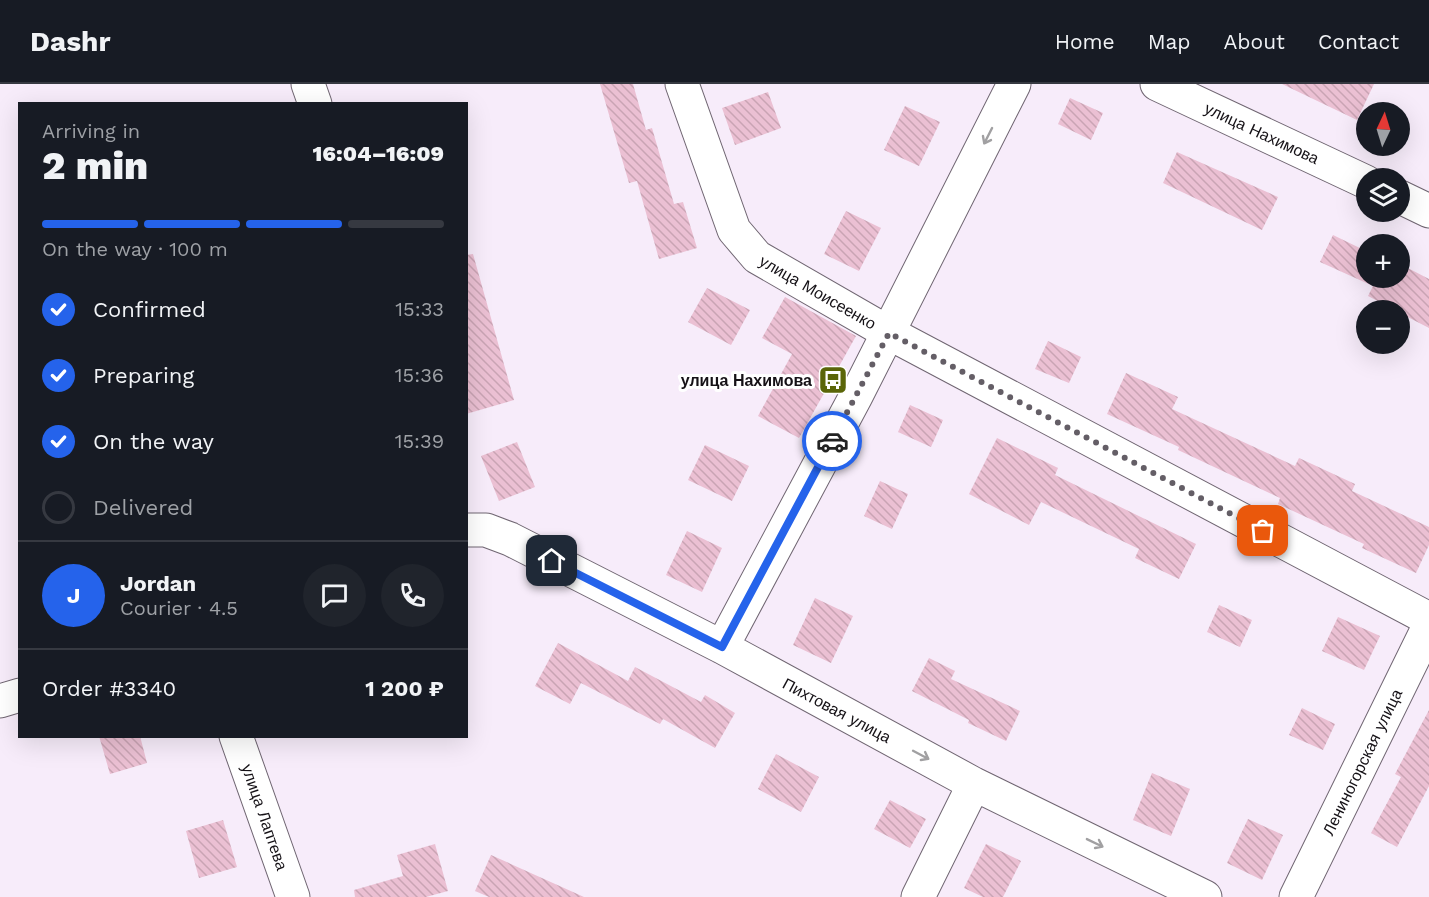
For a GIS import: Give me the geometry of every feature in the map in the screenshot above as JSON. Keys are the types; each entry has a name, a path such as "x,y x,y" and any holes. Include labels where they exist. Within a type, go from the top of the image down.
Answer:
{"street":[{"path":"308,84 314,102"},
{"name":"улица Моисеенко","path":"682,84 734,230 757,257 889,333 1429,619"},
{"path":"722,647 889,333 1014,84"},
{"name":"улица Нахимова","path":"1157,84 1356,177"},
{"path":"1410,202 1429,211"},
{"name":"Пихтовая улица","path":"468,530 486,530 510,539 722,647 974,784 1205,897"},
{"name":"Лениногорская улица","path":"1296,897 1429,626"},
{"path":"0,702 18,696"},
{"name":"улица Лаптева","path":"237,738 293,897"},
{"path":"918,897 974,784"}],"building":[{"path":"600,84 633,84 646,130 652,128 674,204 683,202 697,248 659,259 637,181 629,183"},
{"path":"1282,84 1374,84 1366,102 1356,102 1356,120"},
{"path":"768,92 781,128 735,145 722,108"},
{"path":"1070,98 1103,113 1091,140 1058,124"},
{"path":"905,106 940,122 919,166 884,150"},
{"path":"1177,152 1278,197 1262,230 1163,183"},
{"path":"846,211 881,228 859,271 824,254"},
{"path":"1333,235 1356,246 1356,278 1320,262"},
{"path":"473,254 514,400 468,413 468,255"},
{"path":"1410,269 1429,279 1429,328 1410,318 1410,300 1376,300 1368,296 1372,288 1410,288"},
{"path":"707,288 750,310 731,345 688,322"},
{"path":"785,297 856,336 799,438 758,416 792,354 762,338"},
{"path":"1048,341 1081,357 1069,383 1035,369"},
{"path":"1126,373 1178,397 1172,409 1295,466 1299,458 1355,484 1352,491 1429,527 1429,545 1416,573 1362,548 1364,544 1278,504 1280,498 1107,414"},
{"path":"910,405 943,420 931,447 898,432"},
{"path":"997,438 1058,468 1055,475 1196,544 1179,579 1135,558 1139,549 1041,502 1029,525 969,494"},
{"path":"517,442 535,487 499,501 481,456"},
{"path":"705,445 749,466 732,501 688,480"},
{"path":"880,481 908,494 892,529 864,516"},
{"path":"687,531 722,548 702,592 666,575"},
{"path":"815,598 853,616 831,663 793,645"},
{"path":"1219,605 1252,620 1240,647 1207,632"},
{"path":"1338,617 1380,636 1364,670 1322,651"},
{"path":"558,643 628,681 635,667 701,702 705,695 735,713 715,748 663,719 660,724 581,683 570,704 535,686"},
{"path":"929,658 955,671 951,679 1020,711 1006,741 968,723 969,720 912,691"},
{"path":"1302,708 1335,724 1323,750 1289,735"},
{"path":"1429,710 1429,786 1397,847 1371,833 1401,777 1395,774"},
{"path":"100,738 141,738 147,763 110,774"},
{"path":"776,754 819,777 801,812 758,789"},
{"path":"1152,773 1190,789 1171,836 1133,820"},
{"path":"890,800 926,819 910,848 874,829"},
{"path":"1248,819 1283,835 1262,880 1227,863"},
{"path":"223,820 237,867 199,878 186,831"},
{"path":"435,844 448,891 426,897 355,897 354,890 403,876 397,855"},
{"path":"986,844 1021,861 1003,897 983,897 964,888"},
{"path":"491,855 584,897 489,897 475,891"}],"way so far":[{"path":"832,441 889,333 1263,531"}],"place":[{"name":"улица Нахимова","path":"833,380"}],"route":[{"path":"552,561 722,647 832,441"}]}
